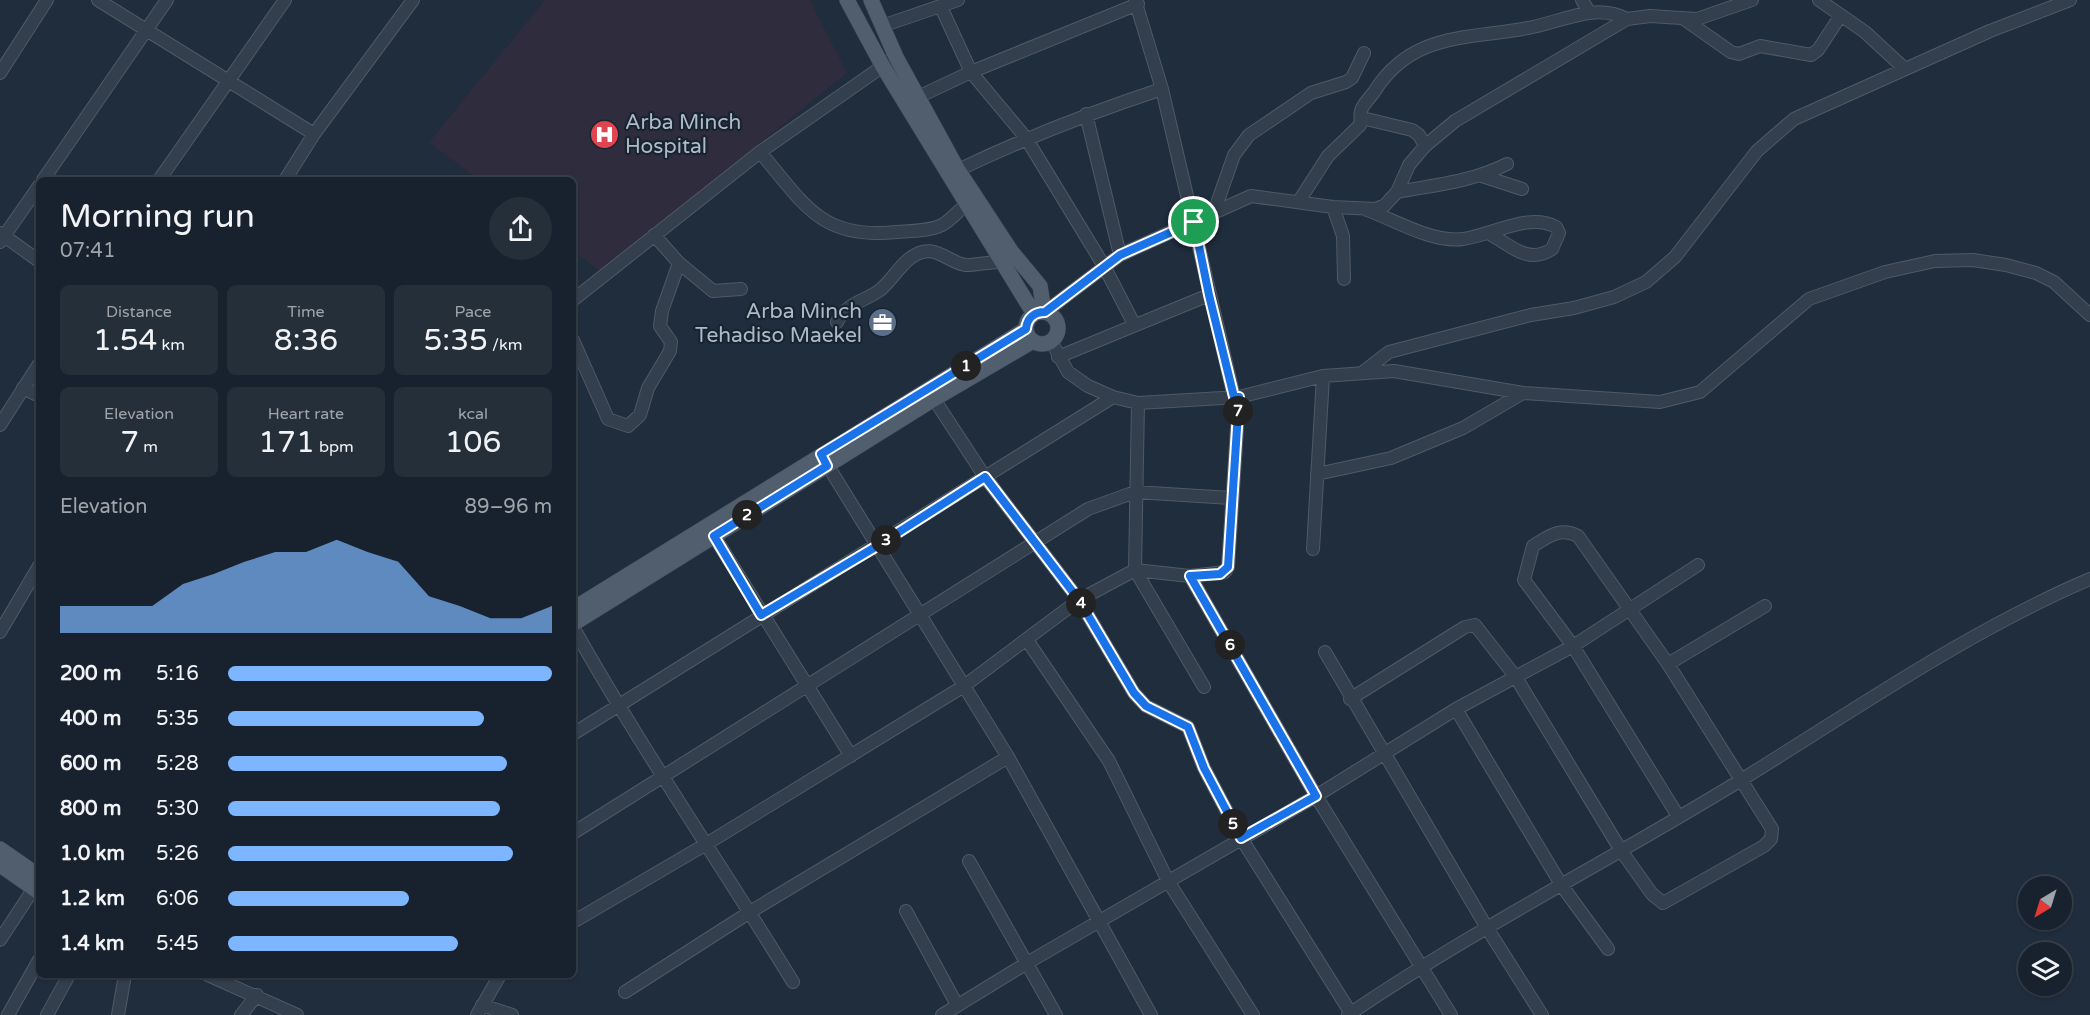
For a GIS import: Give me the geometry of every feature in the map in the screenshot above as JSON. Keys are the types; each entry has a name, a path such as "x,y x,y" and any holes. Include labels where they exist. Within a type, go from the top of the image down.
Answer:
{"main road":[{"path":"847,0 889,61 918,97 958,170 1011,251 1040,286 1041,312"},
{"path":"871,0 882,26 889,61 967,204 1002,262 1041,312 1057,322 1058,332 1051,341 1042,344 1030,335 1028,321 1041,312"},
{"path":"576,624 714,536 824,460 934,399 1030,335"},
{"path":"576,607 1030,335"},
{"path":"0,849 36,884"},
{"path":"0,865 36,884"}],"street":[{"path":"0,73 47,0"},
{"path":"98,0 314,135"},
{"path":"45,177 167,0"},
{"path":"161,177 230,82 285,0"},
{"path":"287,177 314,135 413,0"},
{"path":"882,26 958,0"},
{"path":"1581,0 1589,12"},
{"path":"1041,312 1120,255 1251,196 1333,207 1376,209 1385,205 1397,192 1409,165 1425,146 1455,121 1627,20 1650,16 1697,19 1752,0"},
{"path":"1819,0 1865,32 1905,69"},
{"path":"1363,372 1389,352 1531,315 1574,308 1614,297 1646,282 1675,257 1757,151 1794,119 1990,31 2070,0"},
{"path":"576,920 708,843 964,686 1079,600 1135,570 1190,576 1220,574 1228,567 1237,397 1209,295 1162,89 1137,2 971,72 918,97"},
{"path":"941,7 971,72 1026,138 1104,266 1134,324"},
{"path":"1299,201 1328,156 1360,125 1361,111 1384,76 1398,62 1431,45 1493,31 1532,27 1589,12 1614,13 1627,20"},
{"path":"1684,19 1731,52 1739,54 1760,46 1811,55 1818,50 1841,15"},
{"path":"1214,212 1234,155 1248,135 1311,93 1352,78 1364,53"},
{"path":"576,298 760,152 889,61"},
{"path":"958,170 1026,138 1086,114 1162,89"},
{"path":"1086,114 1120,255"},
{"path":"1362,118 1412,130 1419,135 1425,146"},
{"path":"760,152 815,214 828,225 841,230 868,235 942,225 967,204"},
{"path":"1397,192 1482,176 1507,164"},
{"path":"1482,176 1522,189"},
{"path":"36,190 1,237 36,259"},
{"path":"1333,207 1343,236 1344,279"},
{"path":"1358,207 1424,233 1460,240 1538,221 1556,227 1559,233 1552,249 1536,256 1526,256 1490,234"},
{"path":"654,236 679,263 713,291 741,289"},
{"path":"837,322 841,313 852,304 880,291 909,259 923,252 937,252 968,265 985,261 1002,262"},
{"path":"1051,341 1068,372 1088,386 1113,397 1138,403 1237,397 1323,376 1394,371 1523,393 1660,402 1700,392 1809,299 1885,272 1935,261 1973,260 2036,273 2054,282 2090,315"},
{"path":"576,347 608,419 628,426 634,422 640,415 648,388 670,351 671,342 660,326 662,311 679,263"},
{"path":"1058,357 1209,295"},
{"path":"0,425 36,368"},
{"path":"1313,549 1323,376"},
{"path":"23,388 36,394"},
{"path":"1317,474 1391,458 1463,428 1523,393"},
{"path":"576,732 1113,397"},
{"path":"934,399 985,477 1079,600 1134,693 1146,706 1188,727 1204,768 1241,838 1350,1014 1422,966 1622,852 1916,670 2090,579"},
{"path":"1138,403 1135,570 1204,687"},
{"path":"824,460 1008,757 1101,920 1151,1015"},
{"path":"576,831 664,778 1088,509 1135,492 1231,498"},
{"path":"1350,699 1465,627 1475,625 1515,676 1622,852 1652,894 1663,903 1764,846 1771,839 1772,829 1668,664 1578,536 1568,531 1555,533 1533,546 1524,580 1573,646 1678,816"},
{"path":"714,536 761,615 851,756"},
{"path":"942,1015 1027,963 1316,796 1456,709 1573,646 1698,565"},
{"path":"0,632 36,571"},
{"path":"1190,576 1316,796 1450,1015"},
{"path":"1668,664 1764,606"},
{"path":"576,631 618,708 708,843 793,982"},
{"path":"1027,640 1109,761 1168,881 1253,1015"},
{"path":"1325,652 1350,699 1487,928 1542,1015"},
{"path":"1456,709 1562,886 1608,949"},
{"path":"625,992 750,912 1008,757"},
{"path":"969,861 1056,1015"},
{"path":"0,940 36,886"},
{"path":"906,911 957,1005"},
{"path":"8,1015 36,965"},
{"path":"47,1015 67,978"},
{"path":"118,1015 124,978"},
{"path":"215,978 297,1015"},
{"path":"498,978 479,1010 512,1015"},
{"path":"241,1015 256,995"}],"shaded area":[{"name":"Arba Minch Hospital","path":"545,0 810,0 847,73 600,271 576,253 576,177 475,177 429,142"}],"place":[{"name":"Arba Minch Hospital","path":"604,134"},
{"name":"Arba Minch Tehadiso Maekel","path":"883,323"}],"route":[{"path":"1194,222 1234,397 1239,397 1228,567 1220,574 1190,576 1316,796 1241,838 1204,768 1188,727 1146,706 1134,693 1079,600 985,477 877,546 761,615 714,536 827,466 821,454 1026,329 1030,317 1039,312 1045,312 1120,255 1194,222"}]}
